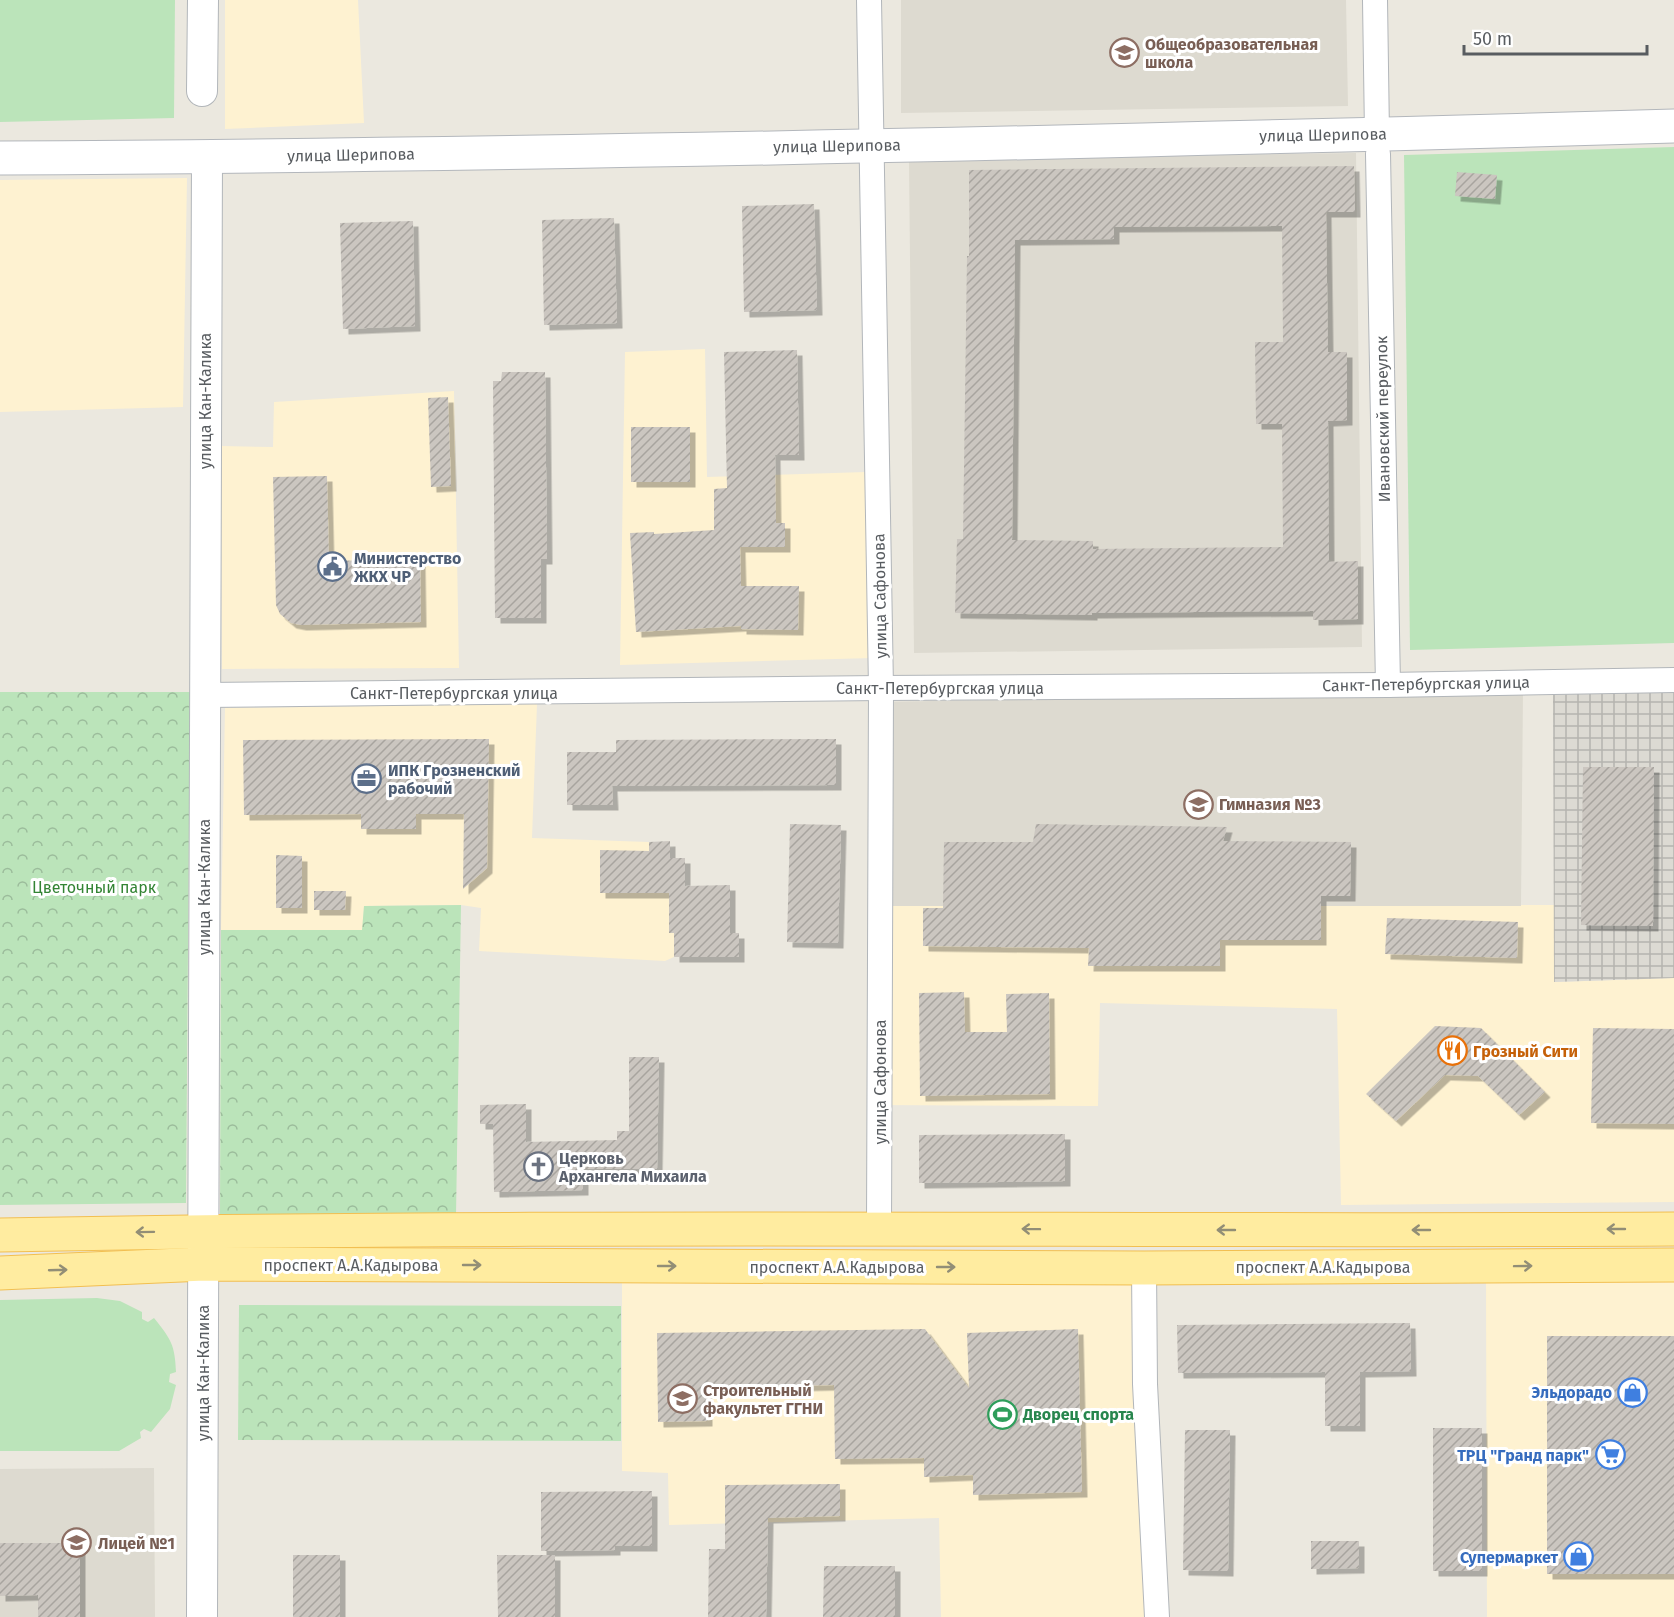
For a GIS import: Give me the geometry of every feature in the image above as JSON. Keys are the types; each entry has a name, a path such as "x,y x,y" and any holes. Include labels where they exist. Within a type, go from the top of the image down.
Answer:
{"main road":[{"name":"улица Шерипова","path":"0,158 207,157 871,146 1377,144 1674,126"},
{"path":"0,1235 204,1231 879,1228 1142,1231 1674,1229"},
{"name":"проспект А.А.Кадырова","path":"0,1273 204,1264 1144,1268 1674,1265"}],"street":[{"path":"202,91 203,0"},
{"name":"улица Сафонова","path":"869,0 881,688 879,1228"},
{"name":"Ивановский переулок","path":"1375,0 1388,685"},
{"name":"улица Кан-Калика","path":"202,1617 207,157"},
{"name":"Санкт-Петербургская улица","path":"205,695 1388,685 1674,680"},
{"path":"1144,1268 1145,1384 1158,1617"}],"shaded area":[{"path":"225,0 358,0 364,123 225,129"},
{"name":"Общеобразовательная школа","path":"901,0 1346,0 1348,106 901,113"},
{"path":"1356,153 1362,647 914,653 909,160"},
{"path":"187,178 183,407 0,412 0,180"},
{"path":"705,349 707,477 866,472 873,658 620,665 625,352"},
{"path":"454,391 459,668 222,669 221,446 273,447 274,402"},
{"path":"1674,690 1674,978 1554,982 1553,695"},
{"name":"Гимназия №3","path":"1523,691 1521,906 872,906 876,702"},
{"path":"537,704 532,838 649,842 649,872 669,872 669,933 674,933 674,957 665,961 479,951 481,908 461,905 364,906 363,930 221,930 225,708"},
{"path":"1554,905 1554,982 1674,978 1674,1202 1341,1205 1337,1009 1100,1003 1098,1106 872,1105 872,906"},
{"path":"1486,1277 1674,1277 1674,1617 1487,1617"},
{"path":"1134,1282 1149,1617 941,1617 939,1518 669,1525 668,1473 622,1471 622,1283"},
{"name":"Лицей №1","path":"154,1468 155,1617 0,1617 0,1469"}],"green space":[{"path":"0,0 175,0 174,118 0,122"},
{"path":"1674,147 1674,643 1410,650 1404,155"},
{"name":"Цветочный парк","path":"0,692 190,692 186,1203 0,1205"},
{"path":"461,905 456,1216 220,1215 221,930 362,930 364,906"},
{"path":"97,1298 120,1301 142,1312 142,1319 148,1322 154,1318 164,1332 173,1349 176,1372 170,1374 169,1382 176,1385 170,1409 151,1432 144,1429 140,1432 141,1438 119,1451 0,1451 0,1300"},
{"path":"239,1305 621,1306 621,1441 238,1440"}],"building":[{"path":"1354,166 1355,212 1326,212 1328,352 1347,352 1347,420 1328,421 1329,562 1358,561 1358,619 1313,620 1313,611 1092,613 1092,615 955,613 957,539 963,539 969,170","holes":["1282,226 1283,342 1255,342 1256,424 1282,424 1283,547 1093,549 1093,541 1012,540 1015,240 1114,239 1114,227"]},
{"path":"1457,172 1497,175 1495,199 1455,196"},
{"path":"814,204 817,310 744,312 742,206"},
{"path":"614,218 617,323 544,325 542,220"},
{"path":"413,221 415,326 343,329 340,223"},
{"path":"797,350 799,455 775,455 776,523 785,523 785,547 740,547 741,586 799,586 798,630 741,629 741,626 636,632 630,533 654,532 654,534 714,530 714,489 727,488 724,352"},
{"path":"502,372 545,372 547,559 541,559 541,618 495,618 493,381 501,381"},
{"path":"448,397 451,486 431,487 428,398"},
{"path":"631,427 690,427 690,482 631,482"},
{"path":"327,476 329,561 420,559 421,622 301,625 291,623 280,614 276,605 273,477"},
{"path":"489,739 487,868 463,889 464,814 416,814 416,829 361,829 361,814 244,815 243,740"},
{"path":"836,739 836,785 612,786 613,805 567,805 567,752 616,752 616,740"},
{"path":"1583,767 1654,767 1653,926 1581,925"},
{"path":"790,824 841,825 838,943 787,942"},
{"path":"1036,824 1227,827 1223,841 1351,842 1350,896 1321,896 1321,940 1220,940 1220,966 1088,966 1089,948 923,946 923,908 943,908 944,842 1033,842"},
{"path":"670,841 670,858 685,858 685,886 730,885 730,933 739,933 739,957 674,957 674,933 669,933 669,893 600,893 600,850 649,851 649,842"},
{"path":"276,855 302,856 302,908 276,908"},
{"path":"314,891 346,891 345,910 314,910"},
{"path":"1387,918 1518,922 1517,958 1385,954"},
{"path":"964,992 965,1032 1007,1032 1006,994 1049,993 1050,1094 920,1096 919,993"},
{"path":"1435,1026 1481,1028 1545,1092 1519,1115 1478,1076 1445,1075 1396,1121 1366,1094"},
{"path":"1593,1028 1674,1029 1674,1124 1591,1123"},
{"path":"629,1057 659,1057 657,1169 583,1169 583,1190 494,1192 493,1124 480,1124 480,1105 526,1104 526,1142 617,1140 617,1131 629,1131"},
{"path":"1065,1134 1065,1181 919,1183 919,1135"},
{"path":"1410,1323 1411,1371 1360,1372 1360,1426 1325,1426 1325,1372 1178,1373 1177,1325"},
{"path":"925,1329 969,1388 967,1333 1078,1329 1082,1492 973,1495 973,1475 924,1477 924,1458 835,1459 834,1385 707,1388 707,1421 658,1422 657,1333"},
{"name":"ТРЦ \"Гранд парк\"","path":"1547,1336 1674,1336 1674,1574 1547,1574"},
{"path":"1433,1428 1482,1428 1482,1571 1433,1571"},
{"path":"1185,1430 1230,1430 1228,1571 1183,1570"},
{"path":"840,1484 840,1516 768,1518 766,1617 708,1617 709,1549 725,1549 725,1485"},
{"path":"652,1491 652,1546 615,1546 615,1550 541,1551 541,1492"},
{"path":"1311,1541 1359,1541 1359,1568 1311,1569"},
{"path":"0,1543 80,1543 80,1617 38,1617 38,1595 0,1596"},
{"path":"293,1555 340,1555 340,1617 293,1617"},
{"path":"497,1555 555,1555 555,1617 498,1617"},
{"path":"824,1566 895,1566 895,1617 823,1617"}],"place":[{"name":"Общеобразовательная школа","path":"1124,53"},
{"name":"Министерство ЖКХ ЧР","path":"333,567"},
{"name":"ИПК Грозненский рабочий","path":"367,779"},
{"name":"Гимназия №3","path":"1198,804"},
{"name":"Грозный Сити","path":"1452,1051"},
{"name":"Церковь Архангела Михаила","path":"538,1167"},
{"name":"Эльдорадо","path":"1633,1392"},
{"name":"Строительный факультет ГГНИ","path":"682,1399"},
{"name":"Дворец спорта","path":"1002,1414"},
{"name":"ТРЦ \"Гранд парк\"","path":"1610,1455"},
{"name":"Лицей №1","path":"77,1543"},
{"name":"Супермаркет","path":"1579,1557"}]}
